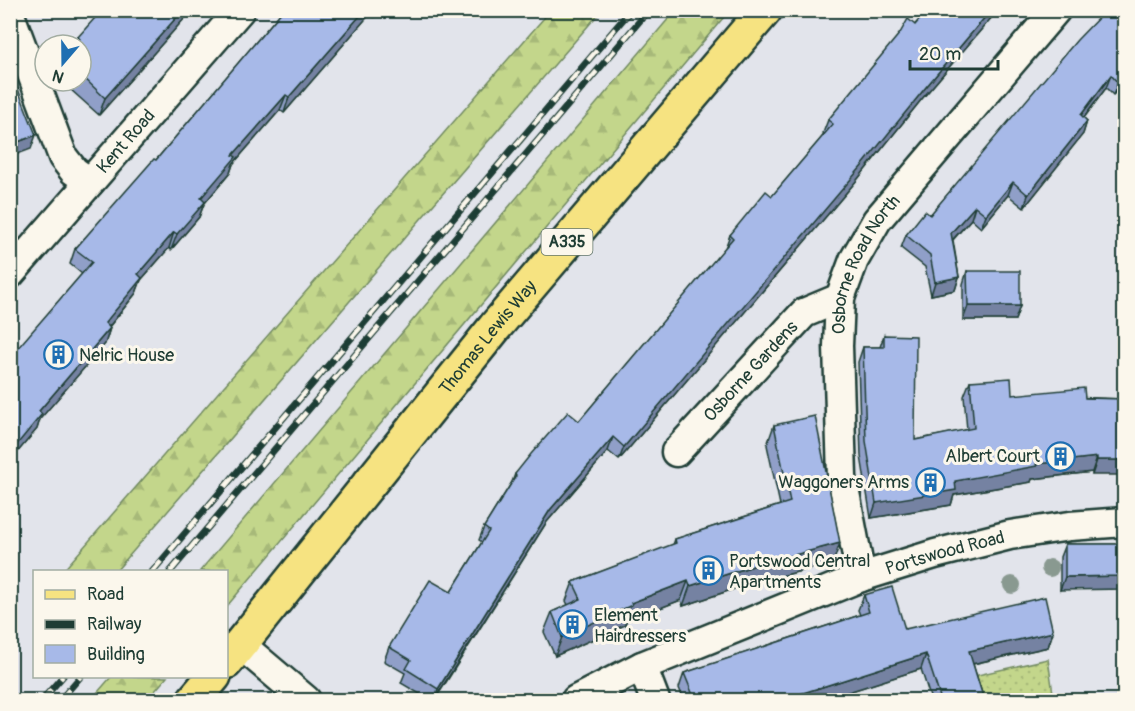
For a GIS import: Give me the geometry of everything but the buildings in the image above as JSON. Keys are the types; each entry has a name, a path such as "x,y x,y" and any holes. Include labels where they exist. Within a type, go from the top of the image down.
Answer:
{"main road":[{"name":"Thomas Lewis Way","path":"234,653 495,327 765,10"},
{"path":"194,700 212,678"}],"street":[{"name":"Kent Road","path":"10,274 240,10"},
{"name":"Osborne Road North","path":"861,577 842,477 838,346 840,298 854,260 877,220 1056,10"},
{"path":"10,15 63,157 74,171 90,182"},
{"name":"Osborne Gardens","path":"694,443 804,313 840,298"},
{"name":"Portswood Road","path":"576,700 642,666 861,577 935,554 1010,535 1070,526 1125,522"},
{"name":"Thomas Lewis Way","path":"234,653 306,700"},
{"path":"642,666 655,700"}],"green space":[{"path":"550,11 601,11 117,570 64,570"},
{"path":"675,11 729,11 228,605 228,570 201,570"},
{"path":"1048,659 1054,700 977,700 969,677"},
{"path":"110,678 166,678 147,700 91,700"}],"railway":[{"path":"154,570 631,10"},
{"path":"172,570 649,10"},
{"path":"42,700 61,678"},
{"path":"60,700 79,678"}],"place":[{"name":"Nelric House","path":"58,355"},
{"name":"Albert Court","path":"1061,456"},
{"name":"Waggoners Arms","path":"930,482"},
{"name":"Portswood Central Apartments","path":"708,571"},
{"name":"Element Hairdressers","path":"573,625"}]}
